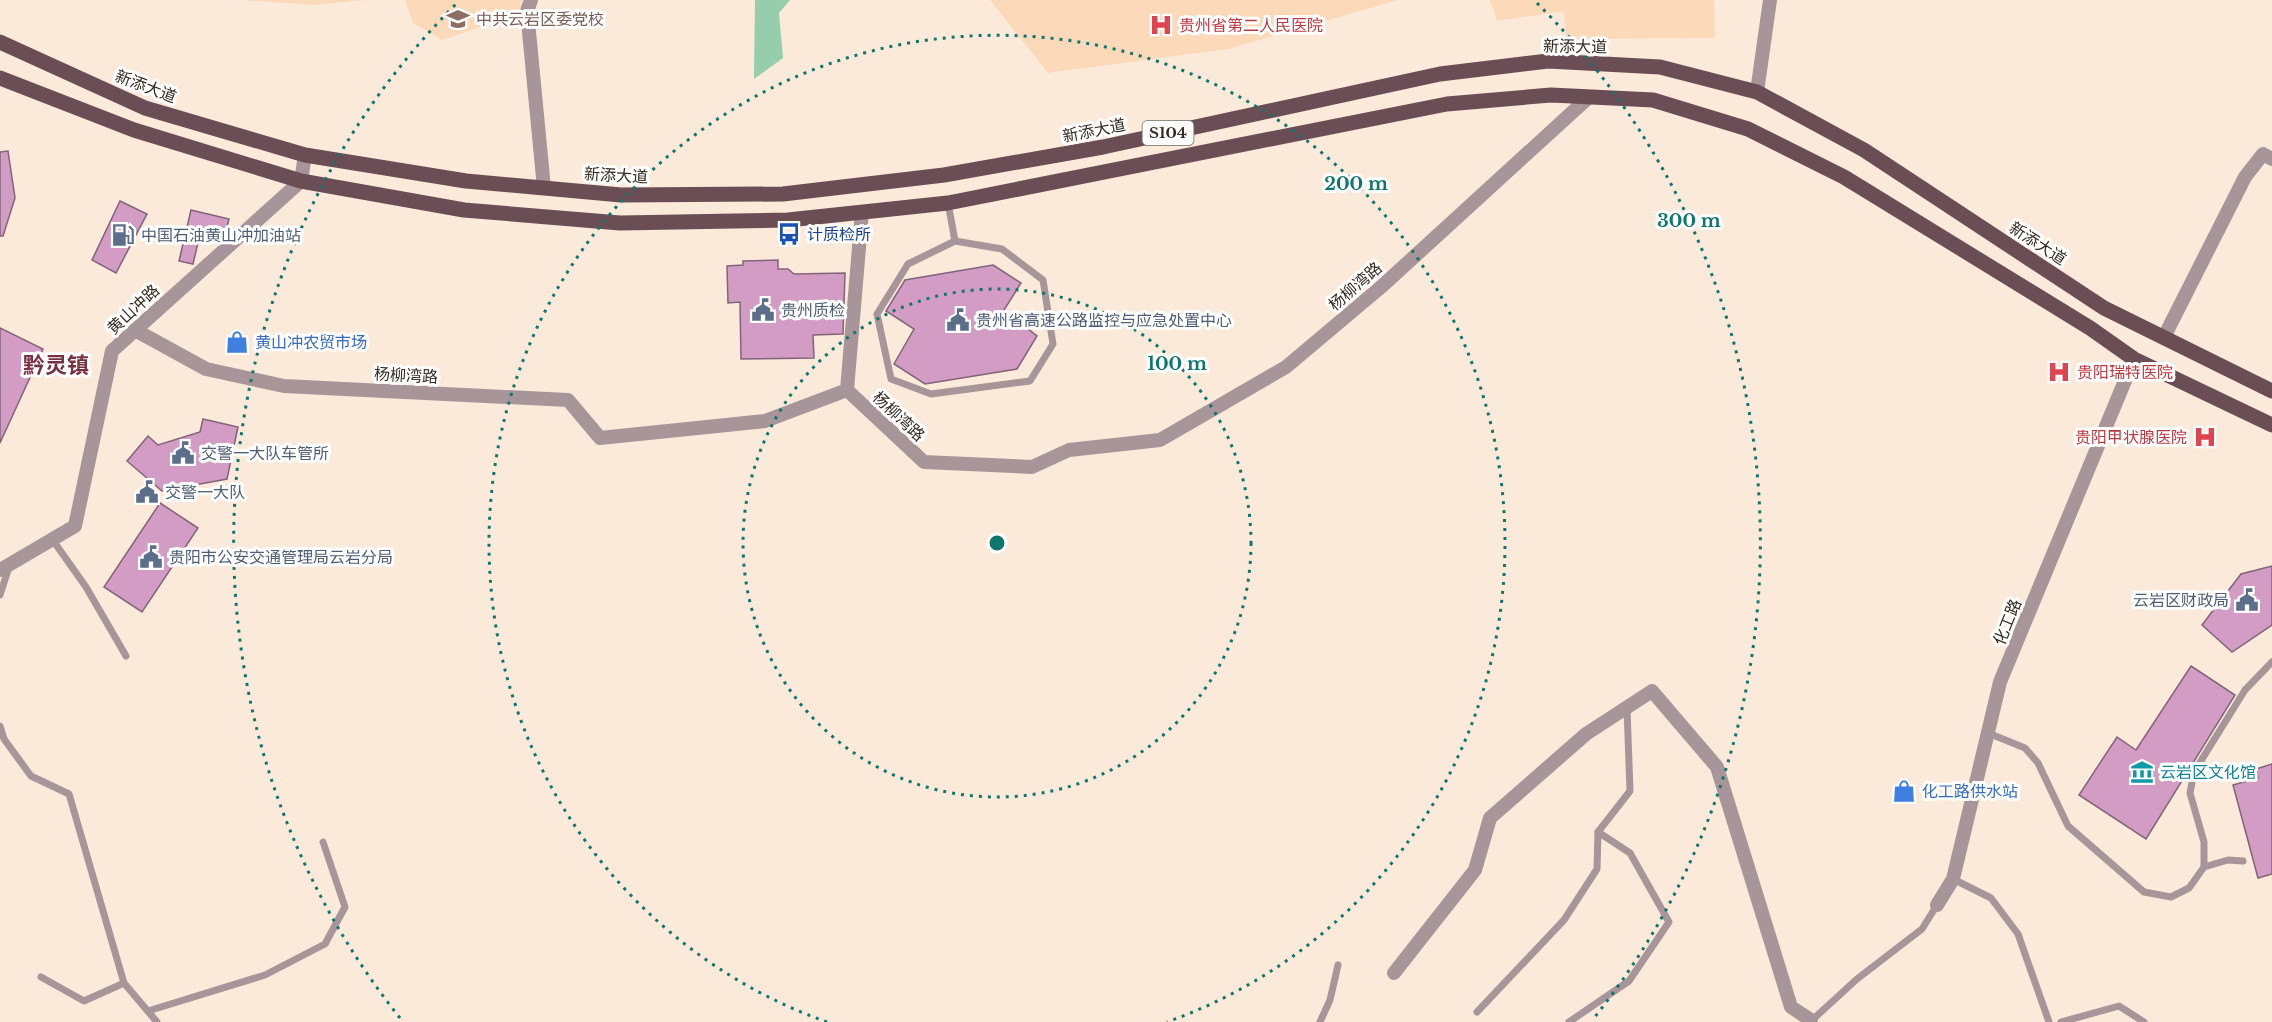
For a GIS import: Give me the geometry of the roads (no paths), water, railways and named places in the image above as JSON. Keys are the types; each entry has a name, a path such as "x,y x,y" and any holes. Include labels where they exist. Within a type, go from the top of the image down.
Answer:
{"main road":[{"name":"新添大道","path":"0,42 145,108 305,155 466,181 621,195 783,194 944,175 1102,147 1440,74 1548,61 1660,67 1757,92 1864,150 2104,308 2272,391"},
{"name":"S104","path":"0,78 134,130 301,181 464,210 620,223 788,220 948,203 1447,104 1551,95 1653,100 1748,129 1844,177 2090,328 2134,359 2272,425"}],"street":[{"path":"531,0 527,11 544,188"},
{"path":"1757,92 1770,0"},
{"name":"杨柳湾路","path":"135,330 206,369 284,386 568,400 600,438 765,421 847,390 924,462 1032,466 1069,450 1160,440 1286,367 1381,287 1589,97"},
{"path":"2164,337 2245,177 2263,154 2272,159"},
{"path":"301,181 305,155"},
{"name":"黄山冲路","path":"5,567 75,526 112,351 301,181"},
{"path":"847,390 862,212"},
{"name":"化工路","path":"1937,905 1953,879 2000,682 2134,359"},
{"path":"1394,974 1475,870 1490,818 1586,734 1652,691 1717,766 1791,1007 1811,1021"}],"lane":[{"path":"948,203 955,241"},
{"path":"955,241 1002,249 1043,280 1053,344 1030,381 931,394 891,379 877,314 908,264 955,241"},
{"path":"52,539 86,587 126,656"},
{"path":"0,595 5,567"},
{"path":"1988,733 2025,748 2038,763 2068,826 2144,892 2171,897 2189,888 2204,867 2204,842 2190,793 2194,772 2246,690 2272,662"},
{"path":"1477,1012 1564,920 1597,869 1598,832 1630,791 1627,708"},
{"path":"0,726 4,739 31,776 69,794 124,983 157,1022"},
{"path":"1569,1022 1629,981 1669,922 1630,853 1598,832"},
{"path":"148,1011 265,975 325,944 345,907 323,842"},
{"path":"2204,867 2228,860 2243,861"},
{"path":"1953,879 1991,898 2018,934 2049,1022"},
{"path":"1811,1021 1922,929 1937,905"},
{"path":"1320,1022 1329,1000 1338,965"},
{"path":"41,978 84,1001 124,983"},
{"path":"2061,1022 2119,1006 2144,1022"}],"place":[{"name":"中共云岩区委党校","path":"458,19"},
{"name":"贵州省第二人民医院","path":"1161,25"},
{"name":"计质检所","path":"789,234"},
{"name":"中国石油黄山冲加油站","path":"123,235"},
{"name":"贵州质检","path":"763,310"},
{"name":"贵州省高速公路监控与应急处置中心","path":"958,320"},
{"name":"黄山冲农贸市场","path":"237,342"},
{"name":"贵阳瑞特医院","path":"2059,372"},
{"name":"贵阳甲状腺医院","path":"2205,437"},
{"name":"交警一大队车管所","path":"183,453"},
{"name":"交警一大队","path":"147,492"},
{"name":"贵阳市公安交通管理局云岩分局","path":"151,557"},
{"name":"云岩区财政局","path":"2247,600"},
{"name":"云岩区文化馆","path":"2142,772"},
{"name":"化工路供水站","path":"1904,791"}],"district":[{"name":"黔灵镇","path":"56,365"}]}
